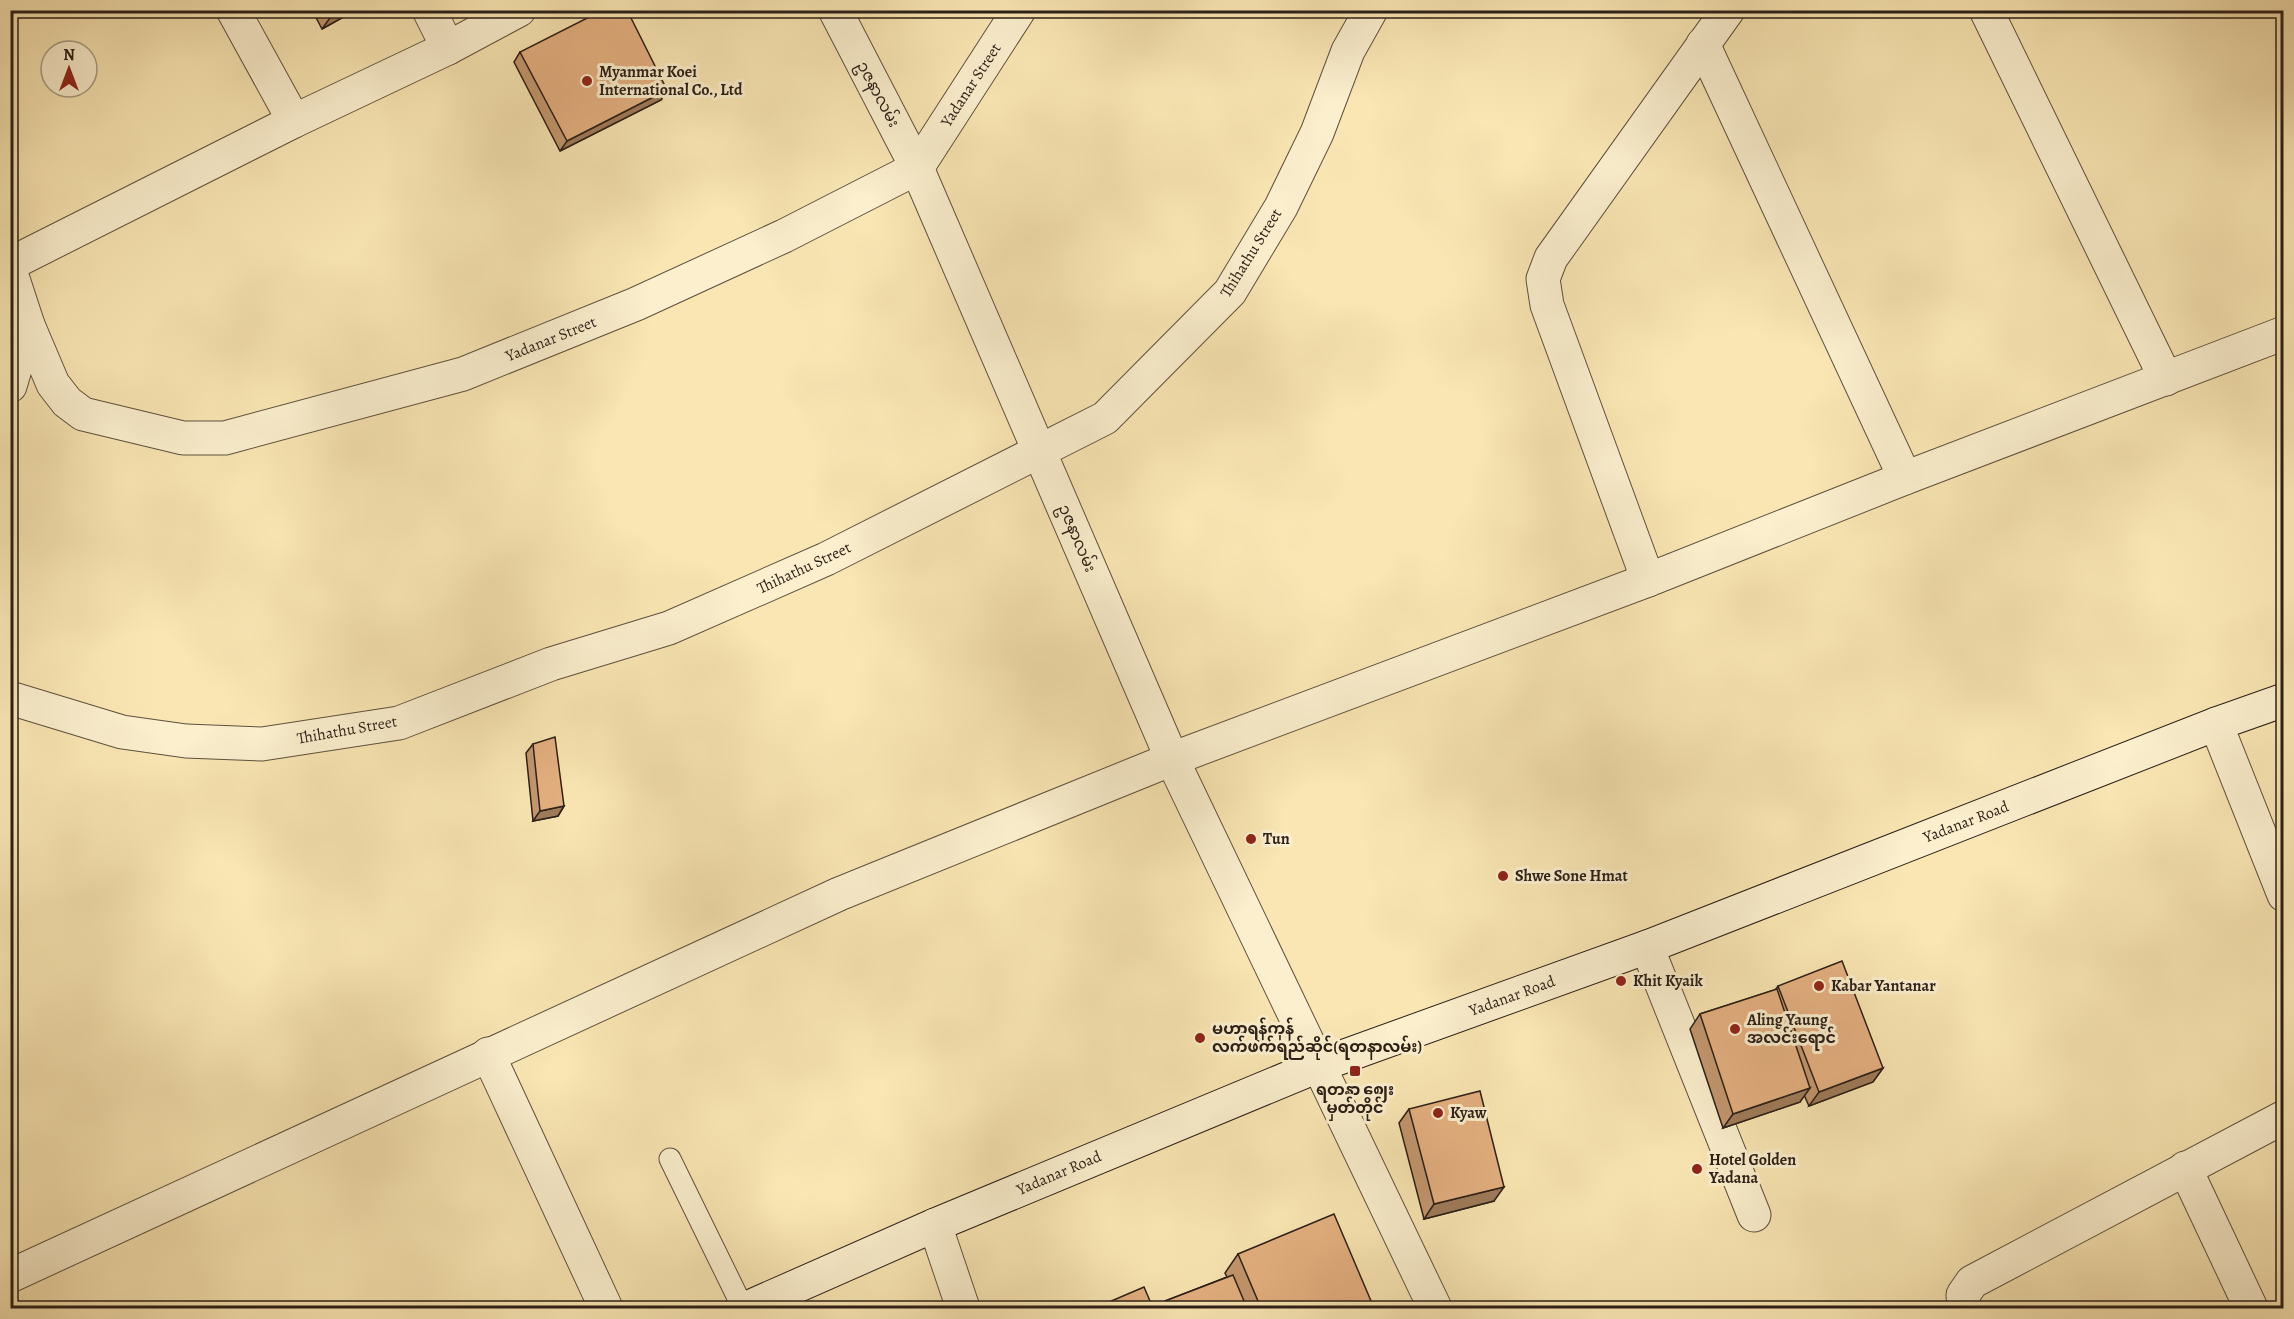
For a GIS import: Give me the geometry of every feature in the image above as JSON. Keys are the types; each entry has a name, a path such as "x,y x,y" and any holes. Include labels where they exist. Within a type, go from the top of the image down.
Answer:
{"street":[{"path":"233,10 294,121"},
{"path":"429,10 448,48"},
{"path":"10,264 294,121 448,48 519,10"},
{"name":"ဥဇနာလမ်း","path":"835,10 917,168 1173,759 1435,1308"},
{"name":"Yadanar Street","path":"10,270 28,325 53,384 67,402 83,414 183,438 225,438 463,375 636,304 784,236 917,168 1019,10"},
{"name":"Thihathu Street","path":"10,698 122,732 186,741 262,744 399,723 551,664 669,628 826,559 1105,418 1230,292 1281,207 1317,133 1348,51 1371,10"},
{"path":"1648,579 1546,305 1543,279 1551,258 1728,10"},
{"path":"1986,10 2166,379"},
{"path":"1703,44 1905,478"},
{"path":"10,386 28,325"},
{"path":"10,1276 839,894 1173,759 1648,579 2283,333"},
{"name":"Yadanar Road","path":"745,1308 935,1225 1320,1065 1647,947 2216,724 2283,700"},
{"path":"2216,724 2283,895"},
{"path":"1647,947 1754,1215"},
{"path":"488,1054 606,1308"},
{"path":"1964,1308 1964,1295 1972,1282 2283,1117"},
{"path":"2185,1168 2251,1308"},
{"path":"935,1225 963,1308"}],"lane":[{"path":"670,1159 745,1308"}],"building":[{"name":"Myanmar Koei International Co., Ltd","path":"603,10 627,10 667,90 567,141 520,52"},
{"path":"555,737 564,806 540,811 533,744"},
{"path":"1842,961 1883,1068 1819,1092 1778,986"},
{"path":"1777,989 1810,1088 1733,1114 1700,1014"},
{"path":"1480,1091 1504,1187 1434,1204 1409,1109"},
{"path":"1334,1214 1374,1308 1261,1308 1238,1254"},
{"path":"1233,1275 1247,1308 1168,1308 1165,1301"},
{"path":"1144,1287 1153,1308 1095,1308"}],"place":[{"name":"Myanmar Koei International Co., Ltd","path":"587,81"},
{"name":"Tun","path":"1251,839"},
{"name":"Shwe Sone Hmat","path":"1503,876"},
{"name":"Khit Kyaik","path":"1621,981"},
{"name":"Kabar Yantanar","path":"1819,986"},
{"name":"Aling Yaung အလင်းရောင်","path":"1735,1029"},
{"name":"မဟာရန်ကုန် လက်ဖက်ရည်ဆိုင်(ရတနာလမ်း)","path":"1200,1038"},
{"name":"ရတနာ ဈေး မှတ်တိုင်","path":"1355,1071"},
{"name":"Kyaw","path":"1438,1113"},
{"name":"Hotel Golden Yadana","path":"1697,1169"}]}
